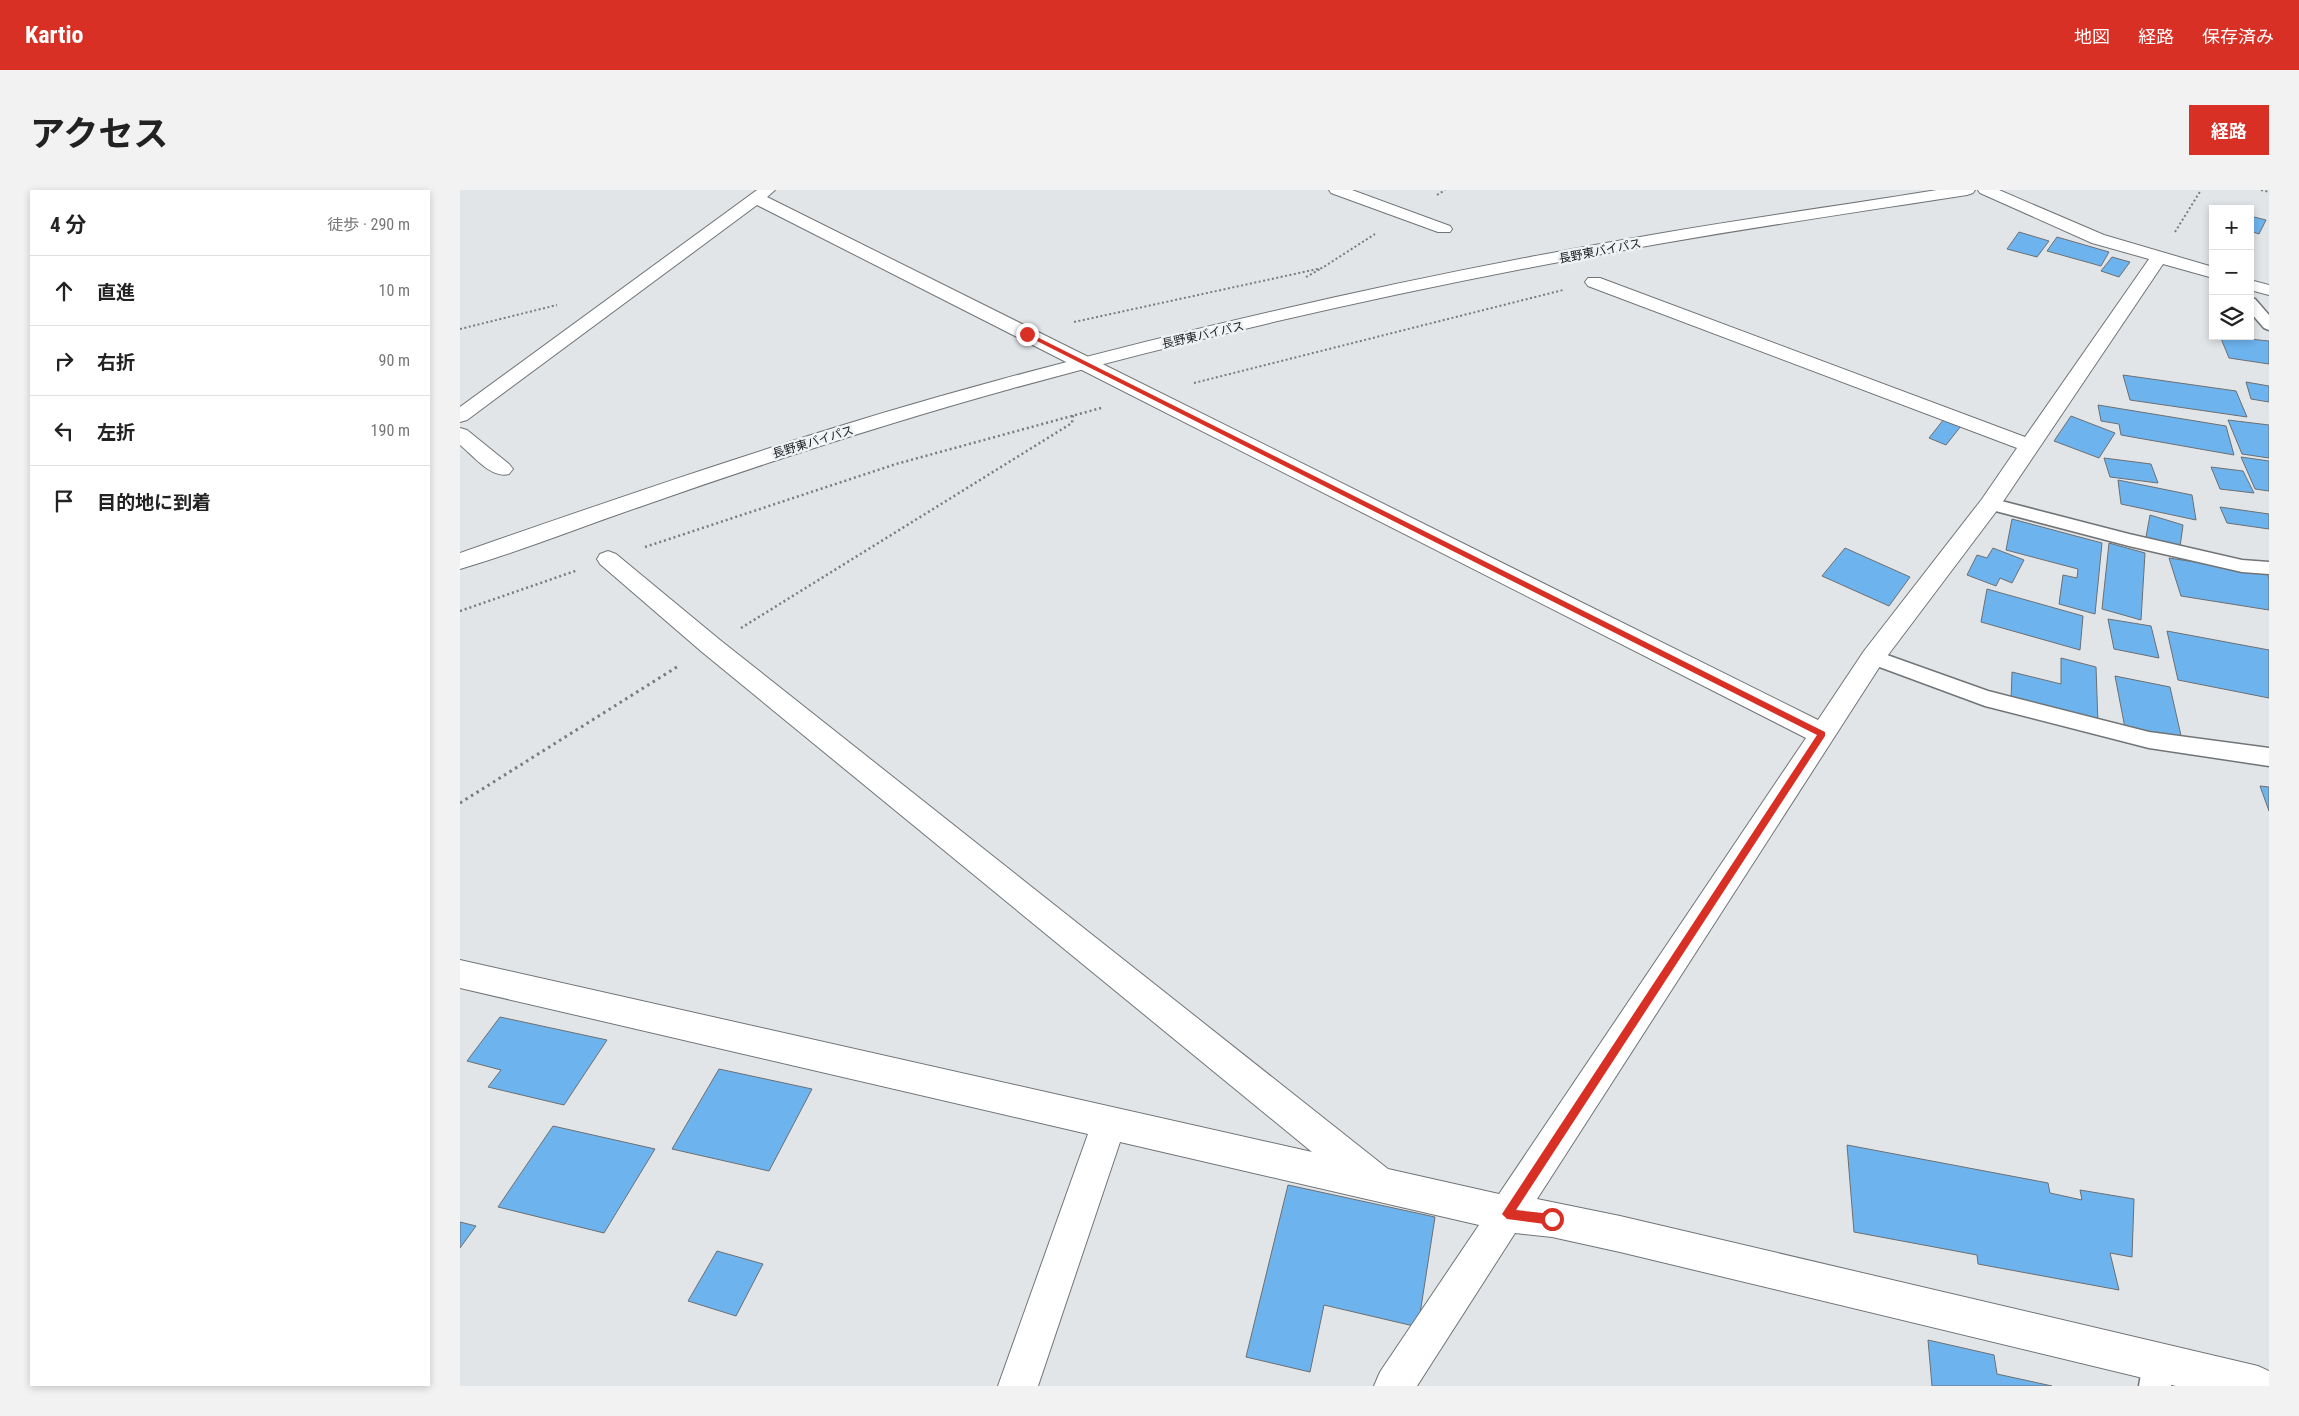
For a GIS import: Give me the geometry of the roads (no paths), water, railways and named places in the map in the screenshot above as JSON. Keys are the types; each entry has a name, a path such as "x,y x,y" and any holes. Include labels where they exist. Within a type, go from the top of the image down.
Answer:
{"main road":[{"path":"1337,190 1444,229"},
{"name":"長野東バイパス","path":"460,561 705,476 961,396 1086,362 1370,296 1615,247 1967,190"},
{"path":"1986,190 2098,238 2209,272"},
{"path":"460,416 761,194 1027,334 1086,362 1822,734"},
{"path":"1394,1386 1873,657 1990,504 2160,256"},
{"path":"1594,282 2030,446"},
{"path":"2254,286 2269,290"},
{"path":"460,434 502,469"},
{"path":"608,559 711,646 1380,1185"},
{"path":"460,974 1507,1214 1552,1219 1620,1234 2157,1374 2258,1386"},
{"path":"1018,1386 1109,1123"}],"lane":[{"path":"2254,307 2269,325"},
{"path":"1990,504 2130,540 2242,566 2269,568"},
{"path":"1873,657 1984,698 2149,740 2269,757"}]}
